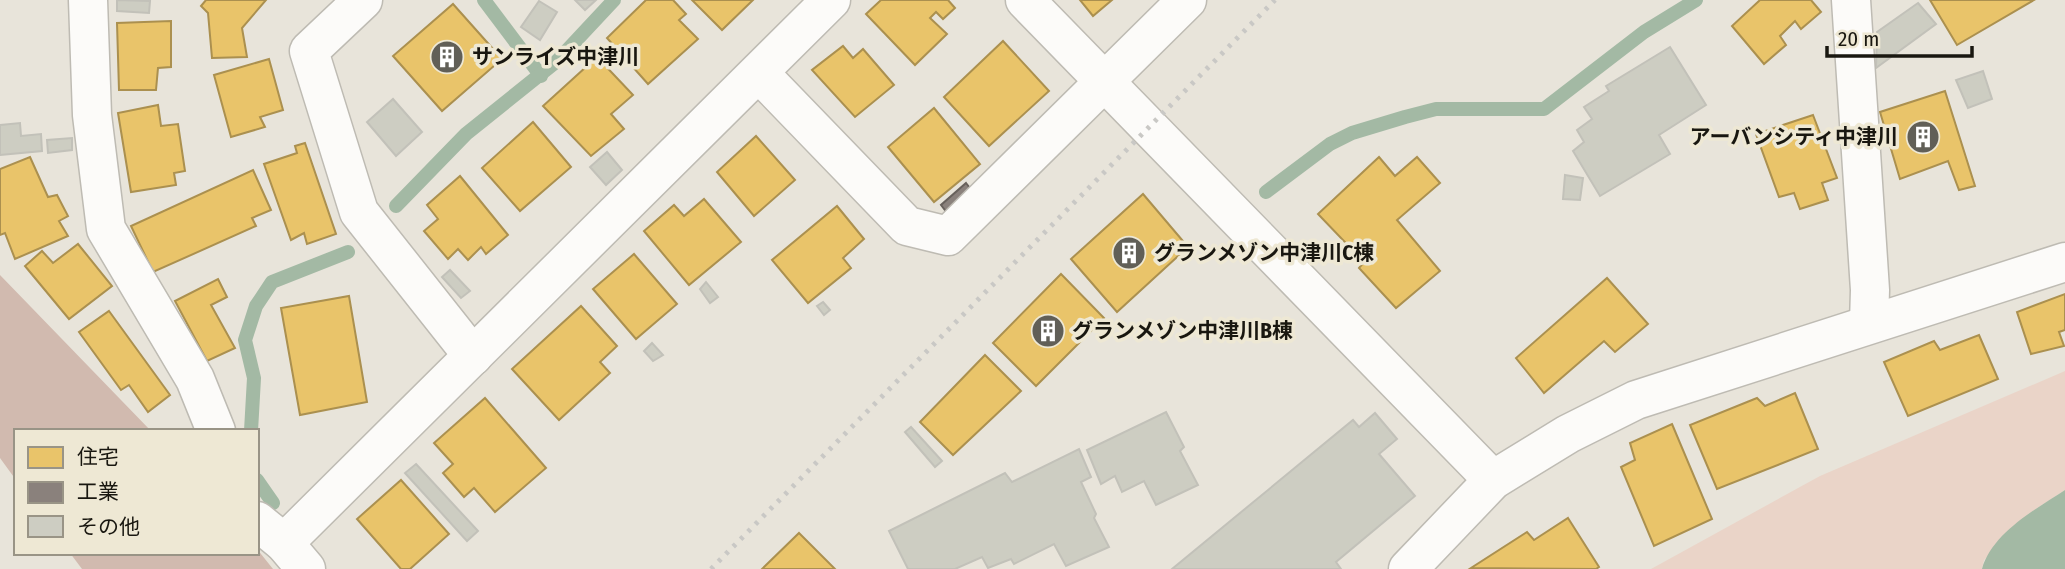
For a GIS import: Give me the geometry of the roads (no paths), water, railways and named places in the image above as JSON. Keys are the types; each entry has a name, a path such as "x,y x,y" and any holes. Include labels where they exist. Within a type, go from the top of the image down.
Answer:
{"street":[{"path":"88,0 92,115 106,229 195,379 215,429"},
{"path":"363,0 309,51 359,212 473,356"},
{"path":"282,544 760,74 831,0"},
{"path":"1025,0 1493,480"},
{"path":"760,74 907,226 948,236 1187,0"},
{"path":"1850,0 1870,290 1869,323"},
{"path":"1408,569 1493,480 1567,434 1636,400 2065,262"}],"waterway":[{"path":"484,0 541,76"},
{"path":"396,206 466,134 557,61 614,0"},
{"path":"1266,192 1330,144 1352,133 1405,117 1436,109 1544,109 1644,32 1696,0"},
{"path":"251,429 254,378 245,340 256,306 272,282 348,252"},
{"path":"259,483 273,503"}],"railway":[{"path":"711,569 1275,0"}],"place":[{"name":"サンライズ中津川","path":"447,57"},
{"name":"アーバンシティ中津川","path":"1923,137"},
{"name":"グランメゾン中津川C棟","path":"1129,253"},
{"name":"グランメゾン中津川B棟","path":"1048,331"}]}
